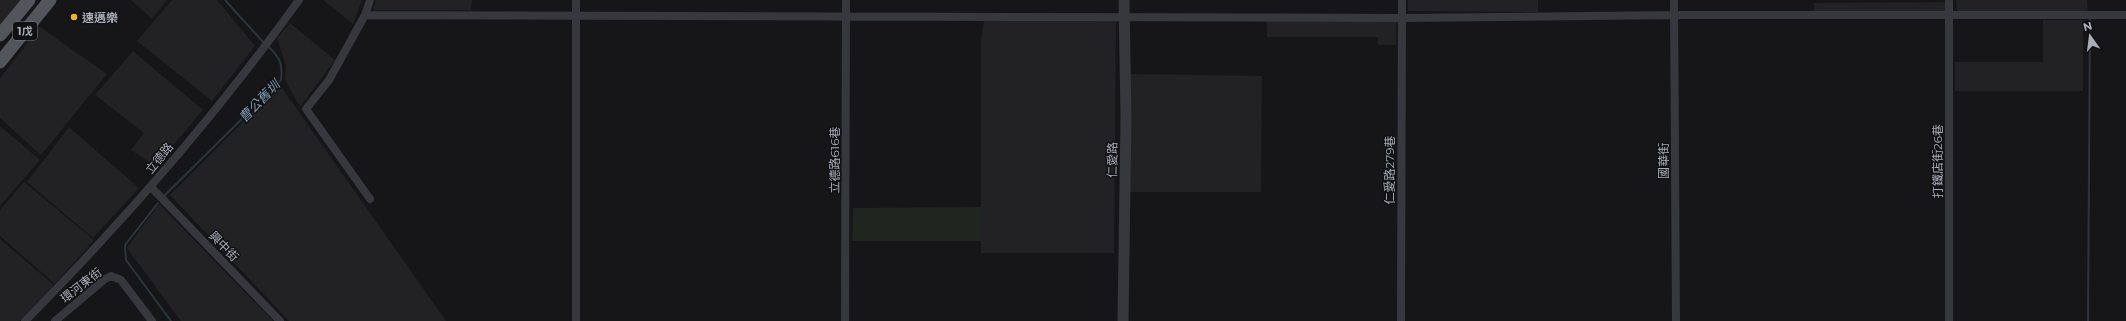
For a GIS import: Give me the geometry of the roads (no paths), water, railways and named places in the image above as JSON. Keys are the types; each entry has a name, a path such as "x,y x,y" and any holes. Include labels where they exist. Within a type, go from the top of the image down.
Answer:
{"main road":[{"name":"1戊","path":"0,35 29,0"},
{"name":"1戊","path":"0,62 50,0"}],"street":[{"name":"立德路","path":"25,321 151,187 267,45 299,0"},
{"path":"370,0 366,15 329,80 306,109 370,200"},
{"path":"576,0 576,321"},
{"name":"立德路616巷","path":"846,0 846,321"},
{"name":"仁愛路","path":"1123,321 1126,118 1124,0"},
{"name":"仁愛路279巷","path":"1401,321 1402,0"},
{"name":"國華街","path":"1674,0 1676,321"},
{"name":"打鐵店街26巷","path":"1949,0 1949,321"},
{"path":"366,15 1402,18 1674,15 2126,15"},
{"name":"興中街","path":"151,187 280,321"},
{"name":"環河東街","path":"55,321 105,279 111,276 121,280 152,321"}],"waterway":[{"name":"曹公舊圳","path":"225,0 264,43"},
{"path":"2088,321 2090,17"},
{"name":"曹公舊圳","path":"165,195 281,80 282,69 280,61 268,46"},
{"name":"曹公舊圳","path":"158,203 125,245 126,260 171,321"}],"place":[{"name":"速邁樂","path":"74,17"}]}
